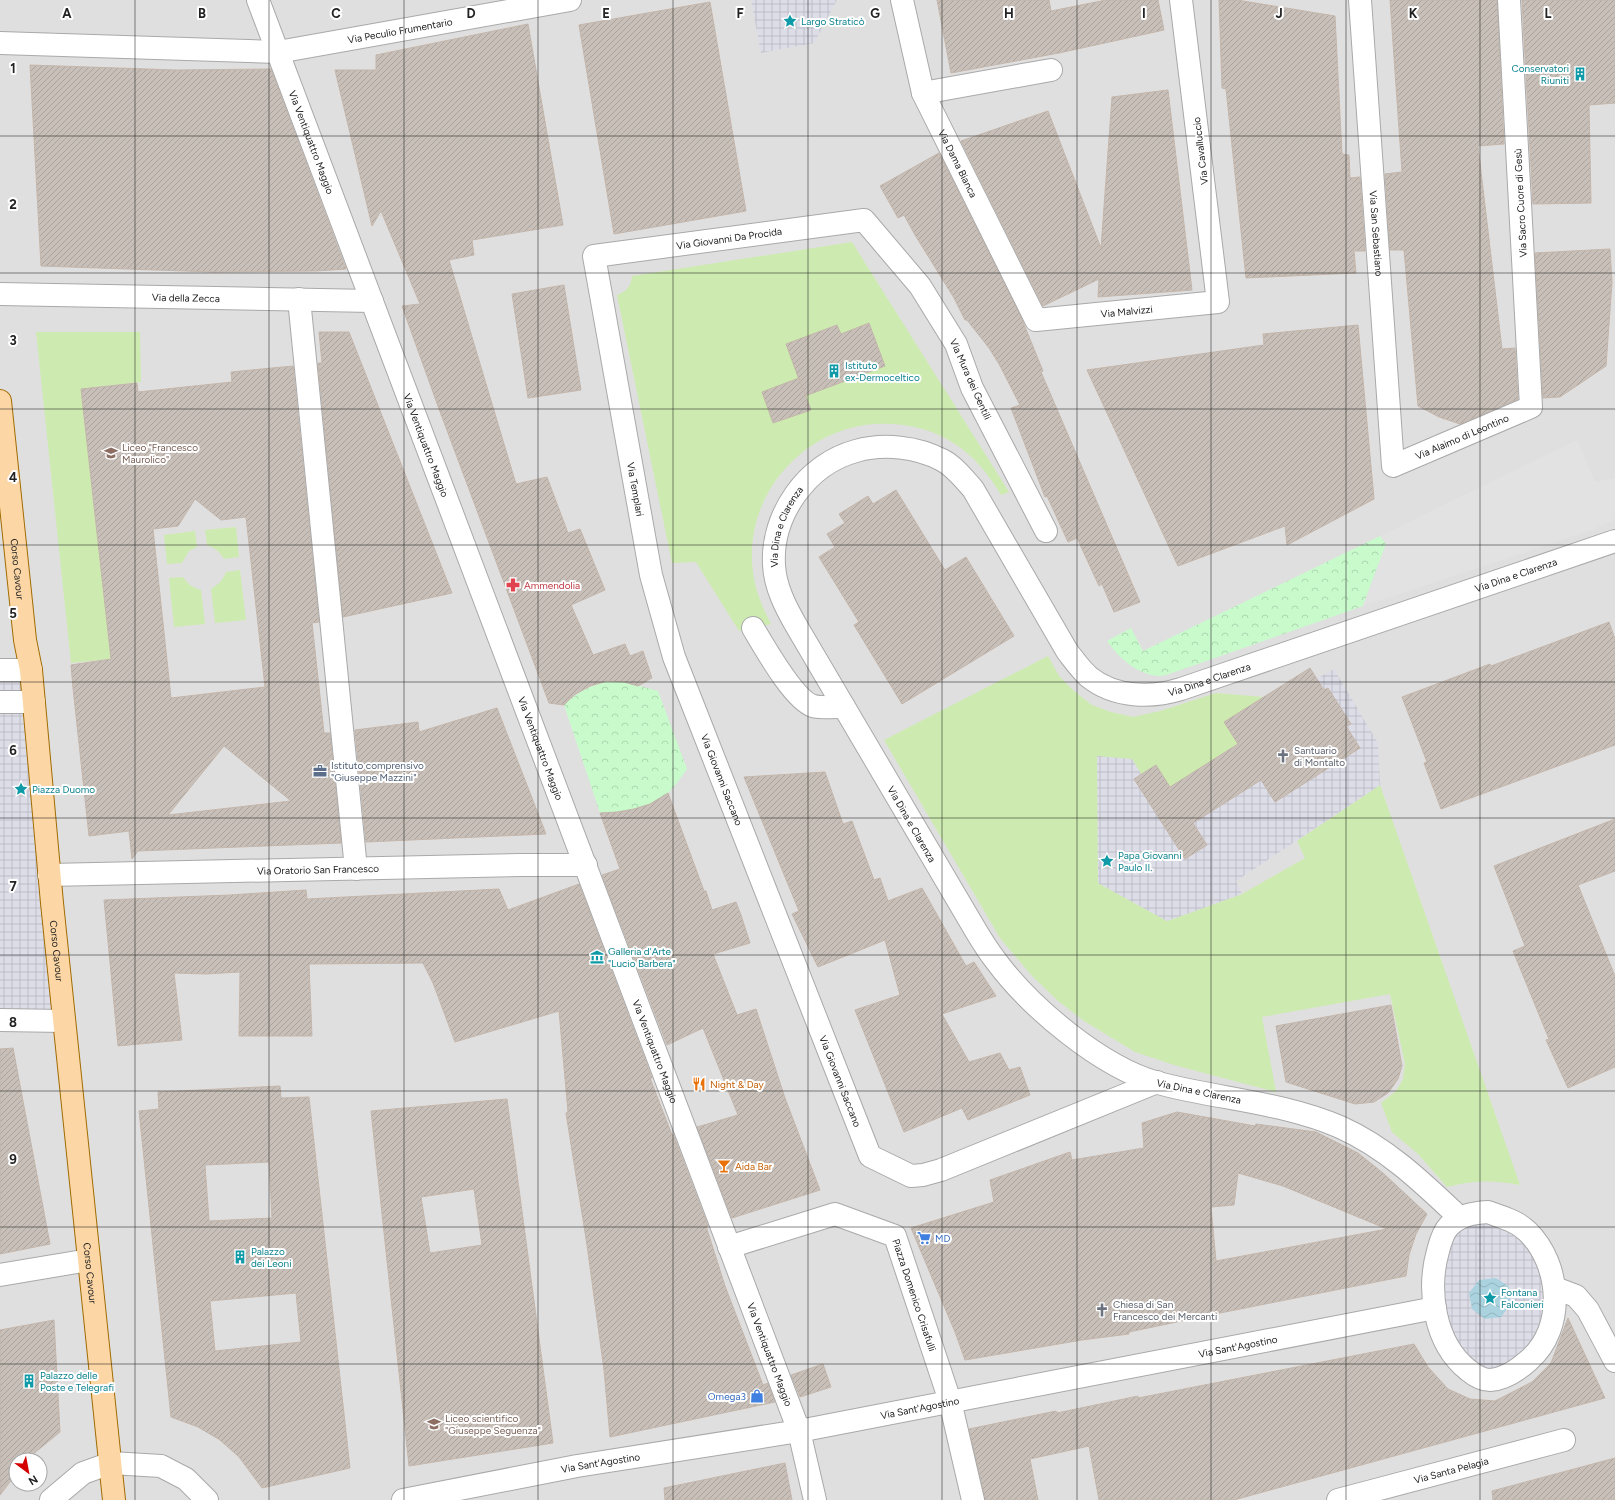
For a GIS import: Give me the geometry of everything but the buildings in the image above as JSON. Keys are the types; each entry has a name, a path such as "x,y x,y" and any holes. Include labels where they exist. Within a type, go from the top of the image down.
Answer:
{"main road":[{"name":"Corso Cavour","path":"0,401 25,640 31,670 49,875 114,1500"}],"street":[{"name":"Via Ventiquattro Maggio","path":"258,0 799,1431 815,1500"},
{"name":"Via Dama Bianca","path":"902,0 923,93 1036,320"},
{"name":"Via Cavalluccio","path":"1181,0 1218,302"},
{"name":"Via San Sebastiano","path":"1360,0 1393,466"},
{"name":"Via Sacro Cuore di Gesù","path":"1509,0 1530,407"},
{"name":"Via Peculio Frumentario","path":"0,43 278,52 555,1"},
{"path":"923,93 1051,70"},
{"name":"Via Giovanni Da Procida","path":"594,256 864,220"},
{"name":"Via Mura dei Gentili","path":"864,220 920,286 956,344 972,388 1046,531"},
{"name":"Via Templari","path":"594,256 651,575 674,657 698,717"},
{"name":"Via della Zecca","path":"0,294 372,301"},
{"path":"299,299 356,869"},
{"name":"Via Malvizzi","path":"1036,320 1218,302"},
{"name":"Via Alaimo di Leontino","path":"1393,466 1530,407"},
{"name":"Via Dina e Clarenza","path":"1460,1218 1410,1172 1380,1149 1340,1128 1308,1116 1275,1107 1157,1082 1128,1071 1099,1055 1069,1033 1021,990 996,962 976,931 785,606 778,587 774,566 774,545 780,523 788,505 800,488 817,472 829,464 856,451 879,447 902,448 943,460 961,475 973,489 1067,650 1079,667 1090,678 1119,692 1133,694 1166,693 1181,689 1615,541"},
{"path":"753,628 777,666 802,698 813,706 844,707"},
{"path":"0,670 31,670"},
{"path":"0,702 34,702"},
{"name":"Via Giovanni Saccano","path":"698,717 870,1156 911,1176 923,1175 941,1170 1157,1082"},
{"name":"Via Oratorio San Francesco","path":"49,875 520,865 586,865"},
{"path":"0,1020 64,1021"},
{"path":"1488,1212 1509,1219 1527,1231 1540,1247 1550,1267 1555,1288 1554,1312 1549,1331 1547,1337 1535,1355 1520,1368 1504,1377 1489,1380 1475,1376 1461,1365 1449,1348 1441,1331 1435,1308 1433,1280 1436,1258 1441,1240 1448,1227 1460,1218 1474,1213 1488,1212"},
{"name":"Piazza Domenico Crisafulli","path":"729,1247 835,1214 895,1236 950,1402 973,1500"},
{"path":"0,1275 89,1260"},
{"path":"1555,1288 1576,1296 1588,1310 1615,1361"},
{"name":"Via Sant'Agostino","path":"403,1500 425,1498 577,1466 799,1431 1435,1308"},
{"name":"Via Santa Pelagia","path":"1338,1500 1564,1440"},
{"path":"51,1500 84,1473 111,1463 161,1466 186,1479 207,1500"}],"shaded area":[{"path":"0,0 1615,0 1615,1500 0,1500"},
{"name":"Largo Straticò","path":"751,0 837,0 814,43 761,53"},
{"path":"1577,440 1595,482 1615,478 1615,519 1592,530 1363,606 1386,544 1380,536"},
{"path":"1334,669 1378,743 1380,785 1236,881 1242,894 1167,921 1098,883 1097,756 1132,759 1141,774 1135,779 1185,859 1207,845 1193,823 1261,780 1275,802 1360,748 1346,726 1350,723 1328,688 1324,690 1316,679"},
{"name":"Piazza Duomo","path":"0,670 31,670 64,1021 0,1020"},
{"path":"1460,1218 1527,1231 1554,1312 1505,1377 1461,1365 1433,1280"}],"green space":[{"path":"852,242 1009,492 1001,495 992,480 969,455 946,438 927,430 906,425 874,424 849,428 826,437 805,450 787,467 772,487 761,509 754,533 752,567 757,592 771,624 739,631 696,562 672,563 617,295 628,288 632,276"},
{"path":"36,332 140,332 141,382 81,389 111,659 71,663"},
{"path":"236,527 239,557 224,559 217,550 207,545 205,530"},
{"path":"195,531 197,547 189,551 182,563 167,564 164,535"},
{"path":"1380,536 1386,544 1363,606 1162,676 1152,675 1136,669 1117,654 1107,641 1131,628 1143,651"},
{"path":"240,570 246,620 215,623 211,589 220,582 226,572"},
{"path":"183,577 191,585 201,590 205,624 174,627 169,578"},
{"path":"1048,656 1059,676 1074,691 1092,705 1111,712 1133,717 1160,711 1216,693 1264,697 1224,722 1238,744 1170,787 1156,765 1141,774 1132,759 1098,883 1167,921 1242,894 1305,858 1297,841 1380,785 1520,1185 1501,1182 1484,1182 1466,1183 1447,1187 1418,1154 1392,1132 1381,1103 1396,1091 1403,1079 1405,1064 1390,994 1262,1017 1276,1092 1174,1065 1135,1052 1084,1021 1058,1001 1032,976 1000,938 884,740"},
{"path":"607,681 625,682 658,691 687,769 671,791 653,803 636,809 600,813 564,705 584,690"}],"water":[{"name":"Fontana Falconieri","path":"1496,1278 1509,1287 1511,1304 1501,1317 1485,1319 1472,1309 1469,1293 1479,1280"}],"place":[{"name":"Largo Straticò","path":"790,21"},
{"name":"Conservatori Riuniti","path":"1580,74"},
{"name":"Istituto ex-Dermoceltico","path":"834,371"},
{"name":"Liceo \"Francesco Maurolico\"","path":"111,453"},
{"name":"Ammendolia","path":"513,585"},
{"name":"Santuario di Montalto","path":"1283,756"},
{"name":"Istituto comprensivo \"Giuseppe Mazzini\"","path":"320,771"},
{"name":"Piazza Duomo","path":"21,789"},
{"name":"Papa Giovanni Paulo II.","path":"1107,861"},
{"name":"Galleria d'Arte \"Lucio Barbera\"","path":"597,957"},
{"name":"Night & Day","path":"699,1084"},
{"name":"Aida Bar","path":"724,1166"},
{"name":"MD","path":"924,1238"},
{"name":"Palazzo dei Leoni","path":"240,1257"},
{"name":"Fontana Falconieri","path":"1490,1298"},
{"name":"Chiesa di San Francesco dei Mercanti","path":"1102,1310"},
{"name":"Palazzo delle Poste e Telegrafi","path":"29,1381"},
{"name":"Omega3","path":"757,1396"},
{"name":"Liceo scientifico \"Giuseppe Seguenza\"","path":"434,1424"}]}
